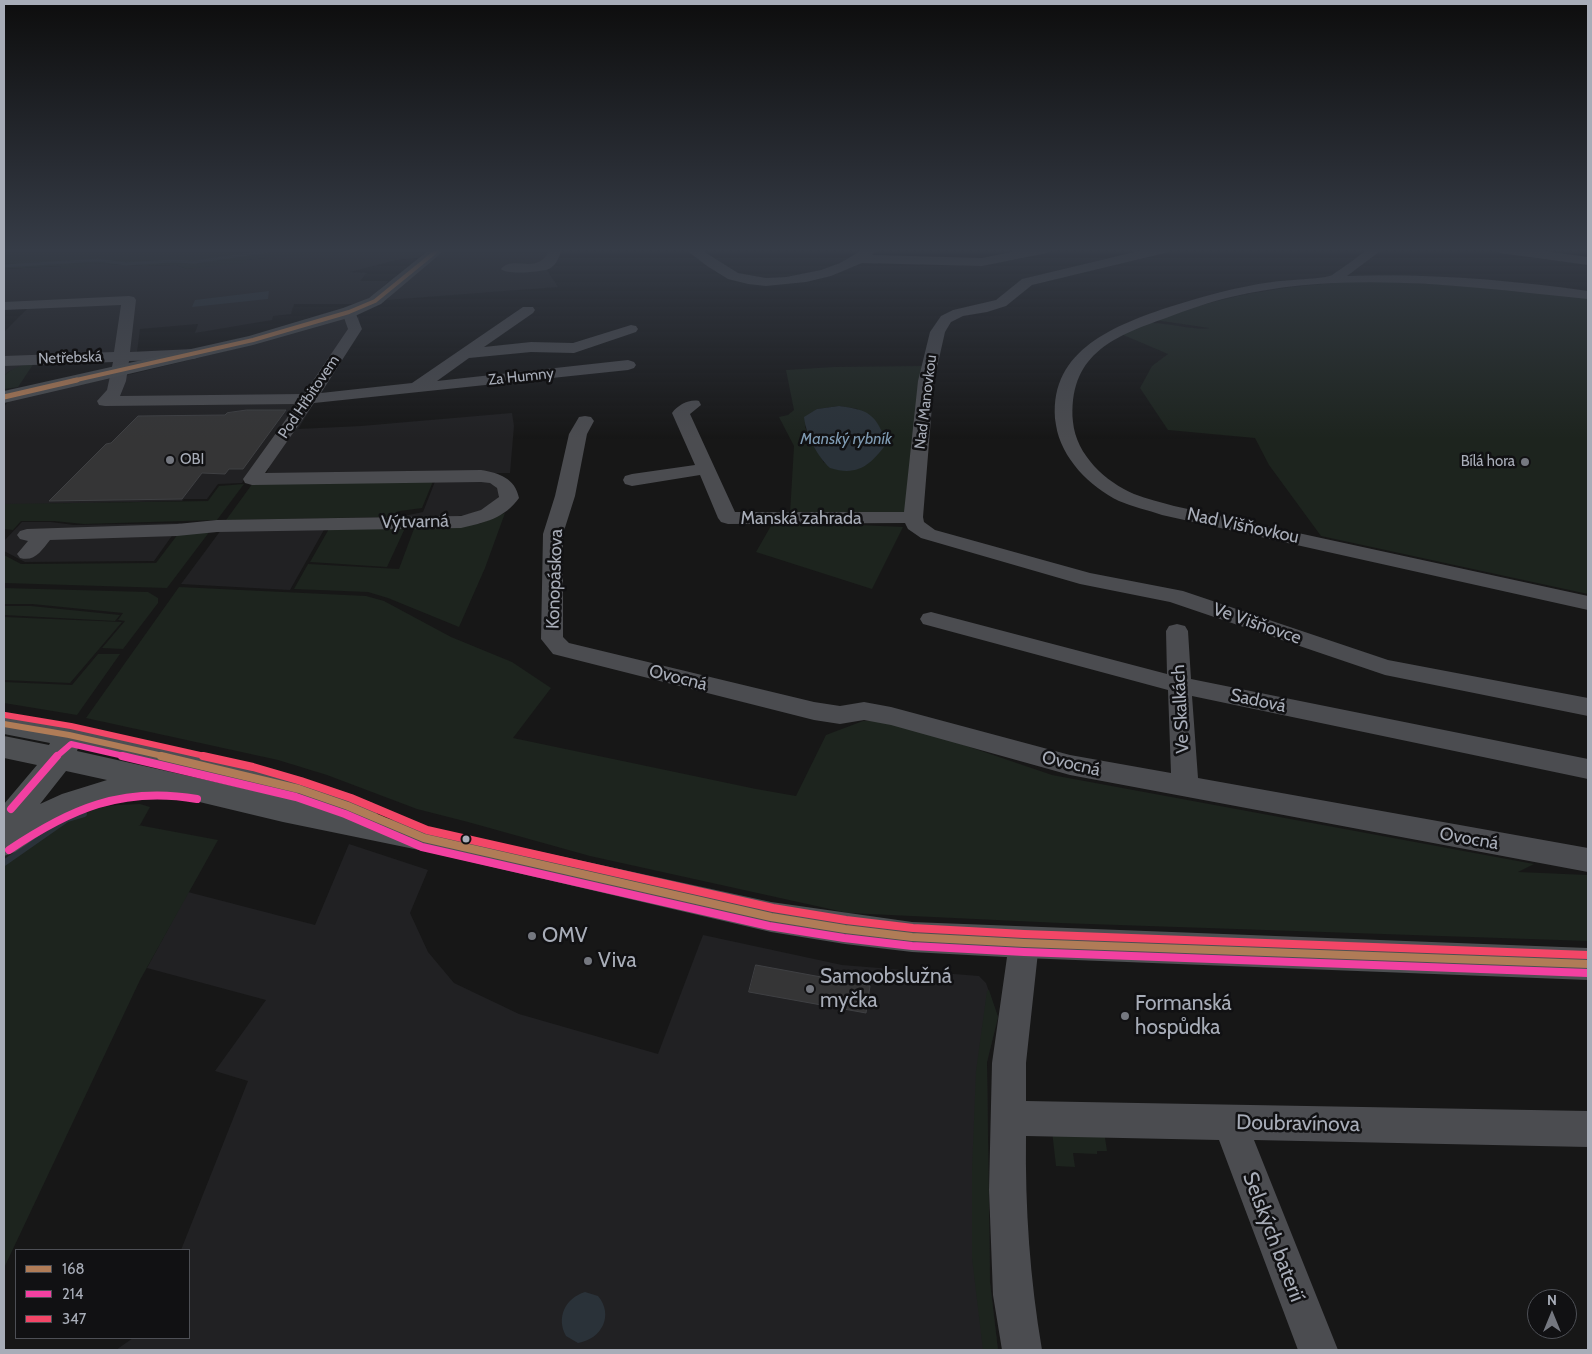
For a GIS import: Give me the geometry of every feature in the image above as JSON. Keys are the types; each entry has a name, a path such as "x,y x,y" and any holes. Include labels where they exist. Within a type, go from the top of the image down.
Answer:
{"main road":[{"path":"4,398 120,364 196,354 253,340 348,312"},
{"path":"4,724 57,750 172,784 283,810 424,838 771,917 912,937 1024,943 1588,964"},
{"path":"4,747 57,750 208,766 289,786 348,806 424,838"},
{"path":"4,803 57,750"},
{"path":"4,826 57,750"},
{"path":"4,843 40,818 83,798 122,788 172,784"}],"street":[{"path":"120,364 127,312"},
{"name":"Pod Hřbitovem","path":"252,479 309,399 355,329 349,312"},
{"name":"Za Humny","path":"414,388 525,312"},
{"name":"Nad Manovkou","path":"913,517 927,376 932,348 942,324 956,314 964,312"},
{"name":"Nad Višňovkou","path":"1169,312 1134,324 1093,346 1076,364 1065,386 1063,410 1066,431 1072,445 1087,469 1126,497 1170,511 1588,603"},
{"path":"574,348 631,329"},
{"path":"464,354 531,347 574,348 594,354"},
{"name":"Netřebská","path":"4,361 120,364"},
{"name":"Za Humny","path":"120,364 114,392 104,402 309,399 628,365"},
{"name":"Manská zahrada","path":"693,405 681,413 728,518 880,519 913,517"},
{"name":"Konopáskova","path":"561,649 552,639 553,534 578,434 585,421"},
{"path":"632,480 706,469"},
{"name":"Výtvarná","path":"33,541 217,526 461,522 481,518 499,509 509,498 508,489 503,482 492,477 481,476 252,479"},
{"name":"Ve Višňovce","path":"913,517 915,525 928,534 1088,579 1175,596 1385,667 1588,707"},
{"name":"Sadová","path":"931,619 1179,685 1588,769"},
{"name":"Ve Skalkách","path":"1177,632 1185,787"},
{"name":"Ovocná","path":"561,649 814,711 840,715 864,711 878,713 1070,765 1588,860"},
{"path":"1022,1350 1013,1295 1007,1190 1009,1063 1024,943"},
{"name":"Doubravínova","path":"1008,1118 1588,1129"},
{"name":"Selských baterií","path":"1230,1122 1318,1350"}],"shaded area":[{"path":"24,312 292,312 291,314 273,316 272,320 195,333 198,324 140,329 137,352 46,357 8,372 4,376 4,332"},
{"path":"1179,312 1588,312 1588,594 1321,536 1269,465 1255,438 1168,430 1140,388 1152,366 1168,354 1121,334 1146,323 1209,328 1155,320"},
{"path":"345,317 346,320 359,317 360,328 298,429 361,426 512,413 514,426 510,473 266,474 269,468 251,470 242,483 218,484 207,499 4,505 4,407 11,398 128,375 238,348"},
{"path":"34,363 18,387 4,389 4,376 7,373 18,367"},
{"path":"922,366 905,515 790,514 794,446 779,417 788,415 794,410 786,370 834,367","holes":["839,406 858,409 824,463 805,427 817,409"]},
{"path":"434,479 422,508 400,511 387,517 226,520 253,483"},
{"path":"436,479 485,479 495,485 500,494 494,505 476,513 452,517 399,517 423,512"},
{"path":"244,484 217,520 84,524 54,521 21,521 13,530 4,529 4,504 208,501 219,486"},
{"path":"505,513 485,568 459,627 388,598 368,592 294,589 308,564 399,569 415,526 479,524"},
{"path":"22,522 51,522 74,525 181,523 154,561 25,562 4,551 4,541"},
{"path":"814,523 903,527 872,589 756,552 772,524"},
{"path":"406,526 387,567 310,562 330,527"},
{"path":"325,528 290,590 181,584 221,530"},
{"path":"210,531 167,588 4,583 4,555 21,564 156,563 178,534"},
{"path":"179,587 366,596 384,601 451,637 512,662 551,688 513,738 796,796 826,735 863,721 893,721 1052,775 1534,864 1518,872 1588,875 1588,941 1060,923 848,913 590,856 417,809 327,775 278,760 86,718"},
{"path":"4,588 148,592 158,598 158,603 123,649 102,648 125,621 118,620 123,613 32,604 4,604"},
{"path":"4,606 31,606 120,615 115,621 4,615"},
{"path":"4,617 122,622 70,683 4,680"},
{"path":"98,654 120,654 77,715 4,703 4,682 72,685"},
{"path":"140,804 150,807 140,825 138,825 218,840 140,980 4,1268 4,856 33,835 85,810 117,805"},
{"path":"349,844 428,870 410,913 428,952 454,983 519,1014 658,1054 703,935 842,965 979,976 986,983 998,1017 987,1062 990,1282 998,1350 116,1350 132,1339 190,1339 190,1249 181,1249 248,1081 215,1071 266,1000 147,968 188,892 315,925"},
{"path":"989,990 998,1017 987,1062 990,1282 998,1350 983,1350 972,1258 972,1170 976,1071 987,991"},
{"path":"1052,1131 1104,1131 1107,1151 1097,1151 1097,1154 1073,1153 1075,1167 1056,1166"}],"water":[{"name":"Manský rybník","path":"839,406 858,409 870,415 879,426 887,443 870,463 857,470 849,471 830,468 817,451 807,431 804,417 817,409"},
{"path":"585,1292 598,1296 603,1303 605,1318 603,1325 594,1337 578,1343 566,1336 563,1329 562,1316 572,1299"}],"building":[{"name":"OBI","path":"247,410 286,410 243,469 229,469 225,474 202,473 182,499 49,501 106,444 111,443 138,416 225,415 227,413"},
{"name":"Samoobslužná myčka","path":"756,965 870,986 866,1013 749,992"}],"waterway":[{"path":"4,863 67,819 84,814"}],"transit line":[{"name":"168","path":"4,397 253,340 348,312"},
{"name":"347","path":"5,715 71,726 253,767 351,798 427,830 773,908 846,920 913,928 1024,934 1588,955"},
{"name":"168","path":"4,724 69,735 251,776 299,789 348,806 424,838 771,917 845,929 912,937 1024,943 1588,964"},
{"name":"214","path":"11,809 50,762 71,744 296,797 345,814 422,847 769,926 844,938 912,946 1024,952 1588,973"},
{"name":"214","path":"9,850 52,823 75,812 122,797 147,794 197,799"}],"place":[{"name":"OBI","path":"170,460"},
{"name":"Bílá hora","path":"1525,462"},
{"name":"OMV","path":"532,936"},
{"name":"Viva","path":"588,961"},
{"name":"Samoobslužná myčka","path":"810,989"},
{"name":"Formanská hospůdka","path":"1125,1016"}]}
